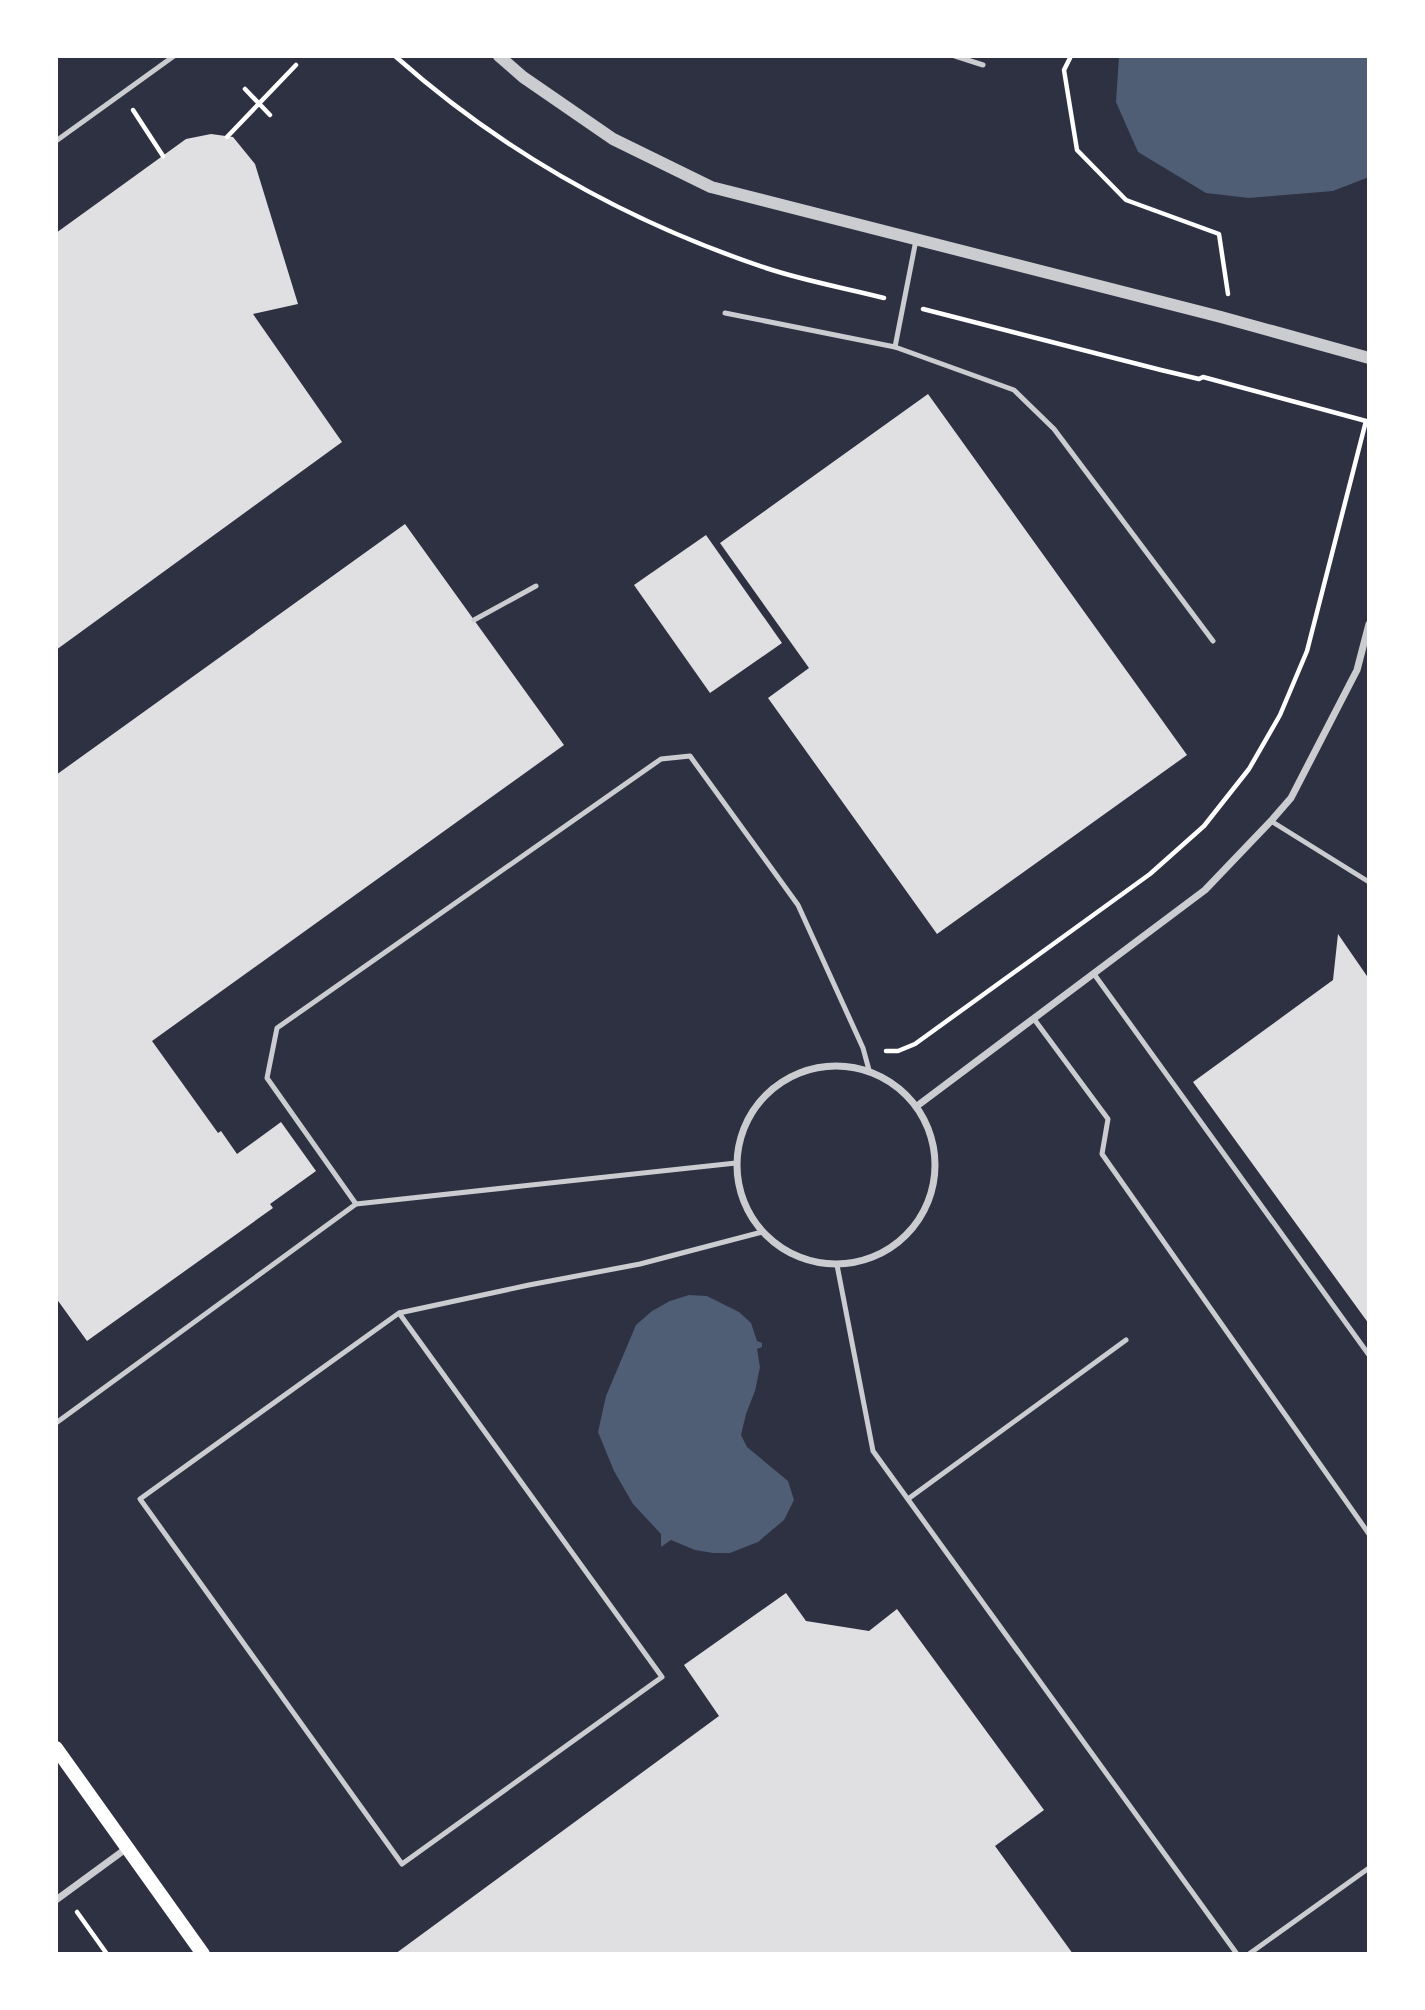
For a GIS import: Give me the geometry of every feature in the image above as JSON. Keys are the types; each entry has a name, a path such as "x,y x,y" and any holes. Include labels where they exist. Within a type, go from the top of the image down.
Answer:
{"main road":[{"path":"56,1748 203,1954"}],"street":[{"path":"499,56 523,77 613,139 711,187 1369,358"},
{"path":"917,1106 1205,890 1271,821 1291,798 1357,670 1369,624"},
{"path":"838,1065 869,1070 895,1085 917,1106 931,1134 936,1165 932,1196 918,1224 896,1246 868,1260 837,1265 796,1256 783,1250 762,1232 748,1211 739,1188 736,1163 741,1132 756,1104 779,1083 807,1069 838,1065"},
{"path":"56,1900 127,1848"}],"lane":[{"path":"56,141 173,56"},
{"path":"955,56 983,65"},
{"path":"895,347 916,240"},
{"path":"725,313 895,347 1013,390 1054,429 1213,641"},
{"path":"474,620 536,586"},
{"path":"356,1204 267,1078 277,1028 661,759 690,756 798,905 863,1048 869,1070"},
{"path":"1271,821 1369,882"},
{"path":"1094,974 1369,1355"},
{"path":"1034,1019 1108,1119 1102,1154 1369,1534"},
{"path":"56,1423 356,1204 736,1163"},
{"path":"400,1313 662,1677 402,1864 140,1499 400,1313 640,1264 762,1232"},
{"path":"837,1265 873,1451 1237,1954"},
{"path":"908,1499 1126,1340"},
{"path":"1249,1954 1369,1868"}],"path":[{"path":"395,56 416,75 516,150 564,180 639,219 719,252 820,284 1161,370 1199,379 1203,377 1366,421 1307,651 1268,738 1249,769 1204,826 1150,874 915,1044 898,1051 863,1048"},
{"path":"1071,56 1064,70 1077,150 1126,200 1219,234 1228,295"},
{"path":"227,137 296,65"},
{"path":"245,89 270,115"},
{"path":"122,93 163,156"},
{"path":"65,1894 107,1954"}],"water":[{"path":"1119,56 1369,56 1369,177 1333,191 1249,198 1206,193 1138,152 1116,102"},
{"path":"689,1295 707,1296 739,1312 751,1323 757,1341 762,1343 762,1347 757,1349 760,1367 755,1391 741,1435 747,1447 788,1481 794,1500 784,1520 758,1542 730,1553 695,1550 671,1540 661,1547 661,1534 633,1504 614,1471 598,1432 606,1396 636,1325 652,1311"}],"building":[{"path":"211,134 233,137 255,164 298,304 253,314 342,442 56,650 56,233 186,139"},
{"path":"928,394 1187,755 937,934 768,698 809,668 720,543"},
{"path":"405,524 564,745 152,1041 218,1133 221,1131 237,1154 281,1122 316,1171 270,1204 273,1208 87,1341 56,1298 56,775"},
{"path":"706,535 782,643 710,693 634,585"},
{"path":"1338,934 1369,979 1369,1324 1193,1082 1333,980"},
{"path":"786,1593 806,1621 869,1631 897,1609 1044,1810 995,1846 1073,1954 395,1954 719,1716 684,1665"}]}
